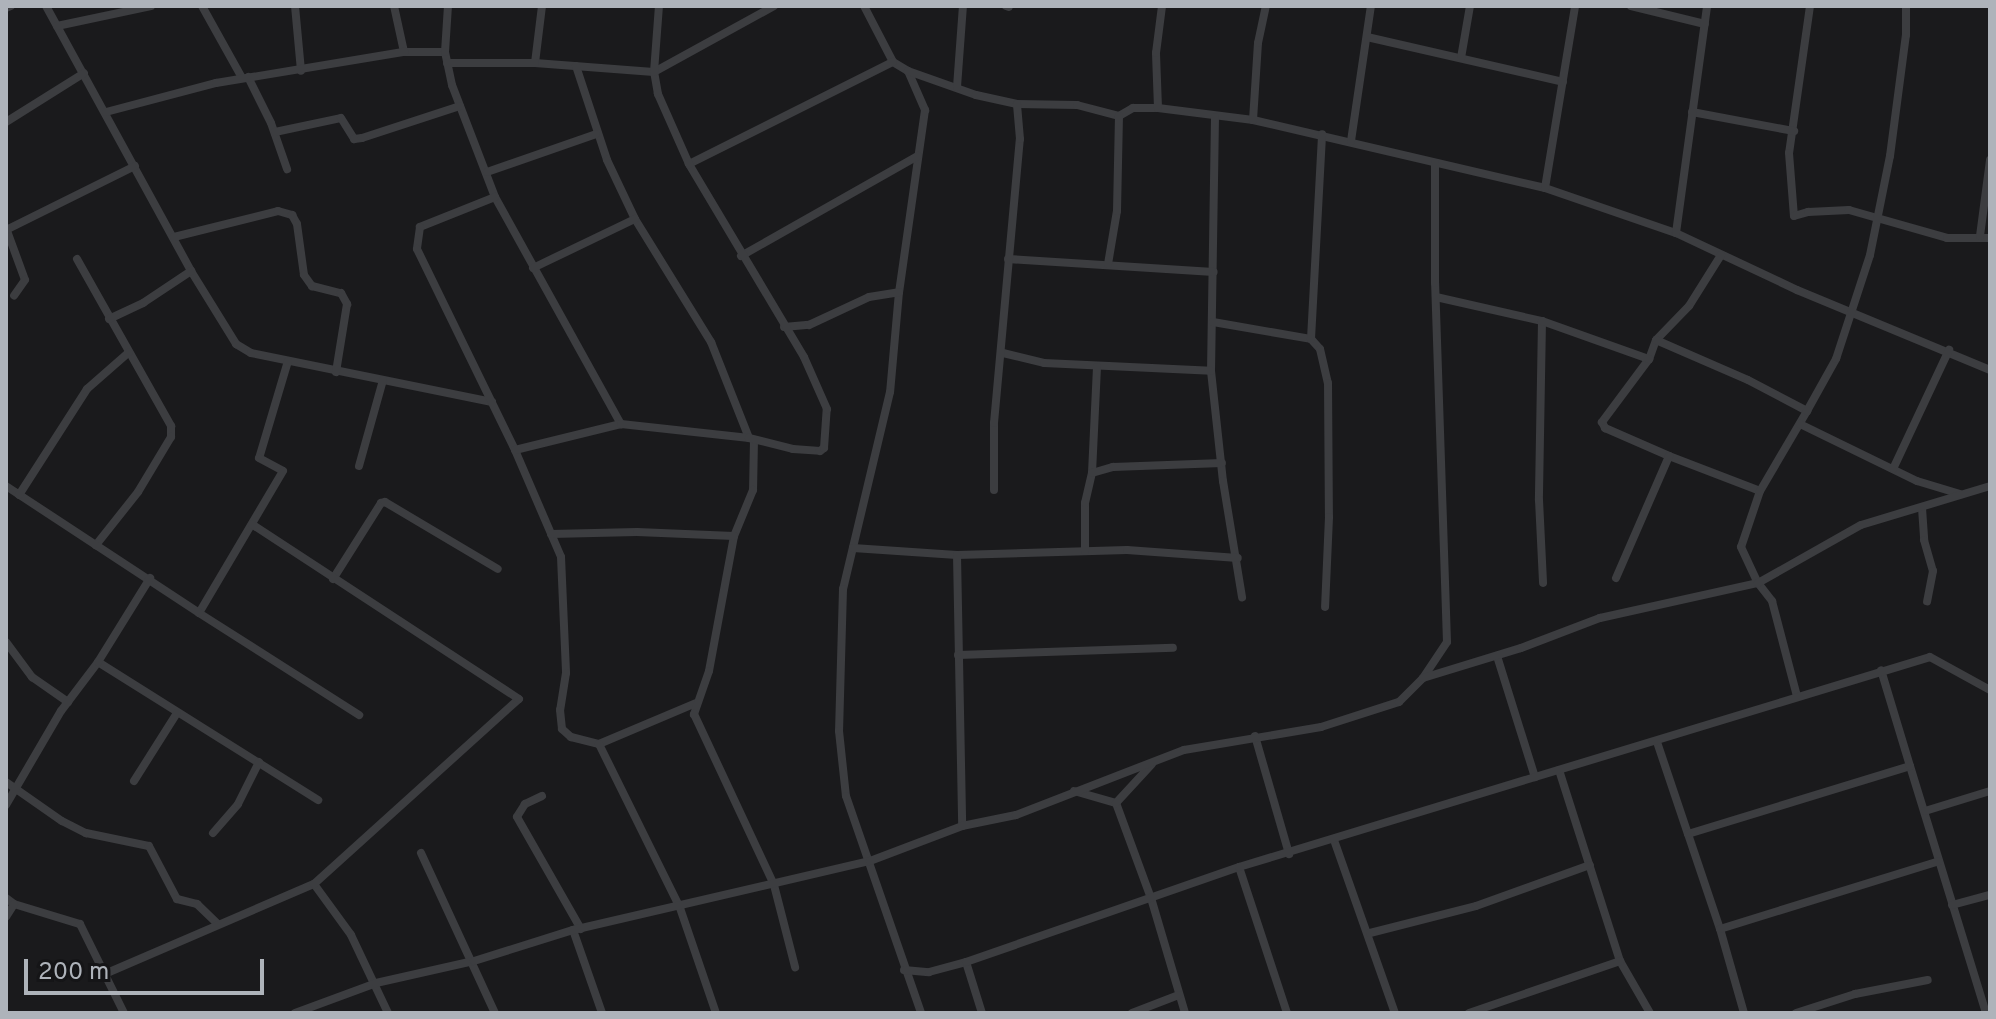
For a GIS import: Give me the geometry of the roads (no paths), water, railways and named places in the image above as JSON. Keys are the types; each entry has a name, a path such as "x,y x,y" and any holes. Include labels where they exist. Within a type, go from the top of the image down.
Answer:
{"street":[{"path":"46,6 191,271 236,344 251,353 492,402"},
{"path":"57,26 151,6"},
{"path":"202,6 275,132 287,169"},
{"path":"295,6 301,71"},
{"path":"394,6 404,52"},
{"path":"448,6 447,63 495,197 533,268 569,325 591,374 621,424"},
{"path":"535,63 542,6"},
{"path":"515,450 621,424 752,439 793,449 820,451 824,448 827,409 804,357 741,256 689,164 658,94 654,72 659,6"},
{"path":"447,63 535,63 654,72 774,6"},
{"path":"864,6 893,62 908,71 976,95 1017,104 1077,105 1119,116 1133,108 1158,108 1253,120 1545,188 1676,233 1990,370"},
{"path":"957,87 963,6"},
{"path":"1158,108 1156,53 1162,6"},
{"path":"1253,120 1258,43 1266,6"},
{"path":"1351,141 1371,6"},
{"path":"1461,58 1470,6"},
{"path":"1545,188 1575,6"},
{"path":"1631,6 1705,24"},
{"path":"1676,233 1707,6"},
{"path":"1810,6 1789,153 1794,216 1808,212 1849,210 1947,238 1985,237 1990,160"},
{"path":"1797,696 1772,601 1758,583 1741,547 1760,491 1836,359 1852,311 1879,217 1890,156 1906,35 1906,6"},
{"path":"1367,37 1563,82"},
{"path":"106,112 245,78 404,52 445,52"},
{"path":"689,164 893,62"},
{"path":"576,66 596,134 635,219 711,342 752,439 753,490 734,536 709,671 696,703 697,726 774,885 795,967"},
{"path":"908,71 925,110 899,292 890,392 843,589 839,731 846,796 919,1010 909,1013"},
{"path":"6,122 84,73"},
{"path":"994,490 994,423 1003,353 1008,259 1020,139 1017,104"},
{"path":"275,132 341,118 354,139 362,138 460,106"},
{"path":"1692,112 1794,131"},
{"path":"1108,264 1117,211 1119,116"},
{"path":"1215,117 1211,371 1242,597"},
{"path":"487,172 596,134"},
{"path":"1311,339 1322,134"},
{"path":"741,256 918,156"},
{"path":"295,1013 376,983 474,961 577,929 680,908 870,861 962,826 1016,815 1184,750 1213,748 1255,736 1321,727 1399,702 1423,678 1447,642 1435,163"},
{"path":"14,296 25,280 6,229 135,166"},
{"path":"495,197 420,227 417,249 515,450 561,557 566,673 561,724 571,737 599,744 696,703"},
{"path":"174,237 278,211 292,215 297,224 304,275 312,286 341,293 347,304 336,372"},
{"path":"533,268 635,219"},
{"path":"1721,255 1689,306 1656,340 1649,359 1602,422 1605,428 1669,456 1760,491"},
{"path":"77,259 171,426 171,437 138,492 96,545"},
{"path":"1008,259 1214,272"},
{"path":"109,319 143,303 191,271"},
{"path":"784,327 809,325 869,297 899,292"},
{"path":"1436,297 1542,321 1649,359"},
{"path":"1542,321 1539,500 1543,583"},
{"path":"1213,322 1311,339 1320,349 1328,383 1329,517 1325,607"},
{"path":"1656,340 1748,380 1807,411"},
{"path":"1893,469 1949,350"},
{"path":"19,495 87,389 128,353"},
{"path":"1003,353 1044,363 1211,371"},
{"path":"199,613 283,471 259,458 288,361"},
{"path":"1085,551 1085,503 1092,473 1097,367"},
{"path":"359,466 383,380"},
{"path":"1800,424 1917,481 1960,494"},
{"path":"1616,578 1669,456"},
{"path":"1092,473 1113,467 1222,463"},
{"path":"6,486 359,715"},
{"path":"1423,678 1497,656 1600,618 1758,583 1861,525 1990,486"},
{"path":"333,579 381,503 385,502 498,569"},
{"path":"1922,508 1924,540 1933,571 1927,601"},
{"path":"107,973 314,884 519,699 252,524"},
{"path":"551,534 637,532 734,536"},
{"path":"853,548 957,555 1127,550 1238,558"},
{"path":"957,555 962,826"},
{"path":"6,805 68,702 98,662 150,578"},
{"path":"6,642 32,677 68,702"},
{"path":"958,655 1173,648"},
{"path":"1497,656 1535,777"},
{"path":"904,970 929,972 966,962 1239,867 1930,657 1990,690"},
{"path":"98,662 318,800"},
{"path":"1881,670 1986,1013"},
{"path":"134,781 177,713"},
{"path":"1255,736 1289,854"},
{"path":"1657,742 1720,929 1744,1013"},
{"path":"599,744 680,908 716,1013"},
{"path":"1116,803 1155,761"},
{"path":"213,833 238,804 259,762"},
{"path":"1688,834 1910,766"},
{"path":"1559,770 1620,961 1650,1013"},
{"path":"6,782 62,821 86,833 149,846 177,899 197,904 218,924"},
{"path":"1073,791 1116,803"},
{"path":"1925,811 1990,791"},
{"path":"542,796 525,804 517,817 577,929 602,1013"},
{"path":"1116,803 1151,898 1185,1013"},
{"path":"1334,840 1370,933 1395,1013"},
{"path":"421,853 474,961 495,1013"},
{"path":"1720,929 1939,861"},
{"path":"1370,933 1476,906 1590,865"},
{"path":"1239,867 1287,1013"},
{"path":"314,884 351,935 388,1013"},
{"path":"1952,905 1990,895"},
{"path":"6,898 14,904 80,924 107,973 124,1013"},
{"path":"6,917 14,904"},
{"path":"1469,1013 1620,961"},
{"path":"966,962 982,1013"},
{"path":"1796,1013 1855,994 1928,980"},
{"path":"1132,1013 1179,995"}]}
